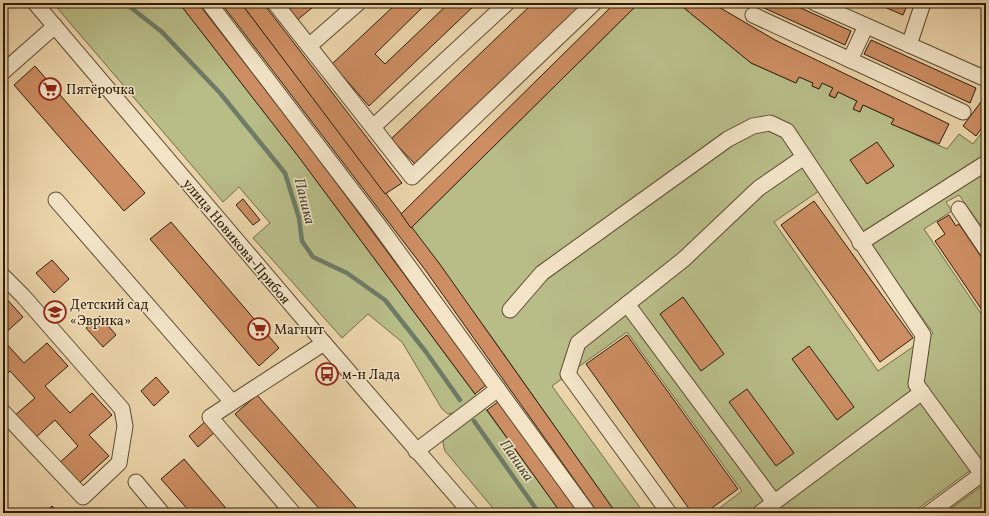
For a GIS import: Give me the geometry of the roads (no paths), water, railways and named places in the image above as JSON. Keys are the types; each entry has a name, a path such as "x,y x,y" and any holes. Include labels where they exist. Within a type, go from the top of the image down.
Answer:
{"street":[{"name":"улица Новикова-Прибоя","path":"35,3 324,343 471,513"},
{"path":"209,3 380,227 588,513"},
{"path":"275,3 412,177 594,3"},
{"path":"310,46 358,3"},
{"path":"373,127 507,3"},
{"path":"815,3 986,79"},
{"path":"909,45 924,3"},
{"path":"753,15 963,112"},
{"path":"3,72 55,26"},
{"path":"850,60 866,26"},
{"path":"510,310 542,273 728,139 753,126 770,123 787,131 860,243 923,335 916,384 984,473 929,513"},
{"path":"669,513 568,374 578,343 684,258 759,188 804,157"},
{"path":"860,243 986,164"},
{"path":"56,200 232,402"},
{"path":"959,209 986,249"},
{"path":"3,276 23,296 122,409 125,426 119,463 82,497 3,413"},
{"path":"627,304 774,502"},
{"path":"293,513 210,417 324,343"},
{"path":"416,450 498,389"},
{"path":"760,513 922,392"},
{"path":"136,482 162,513"}],"waterway":[{"name":"Паника","path":"125,3 162,32 220,93 285,173 299,218 302,241 313,257 347,273 385,300 426,352 460,400"},
{"name":"Паника","path":"474,421 539,513"}],"place":[{"name":"Пятёрочка","path":"50,89"},
{"name":"Детский сад «Эврика»","path":"55,312"},
{"name":"Магнит","path":"259,329"},
{"name":"м-н Лада","path":"327,374"}]}
